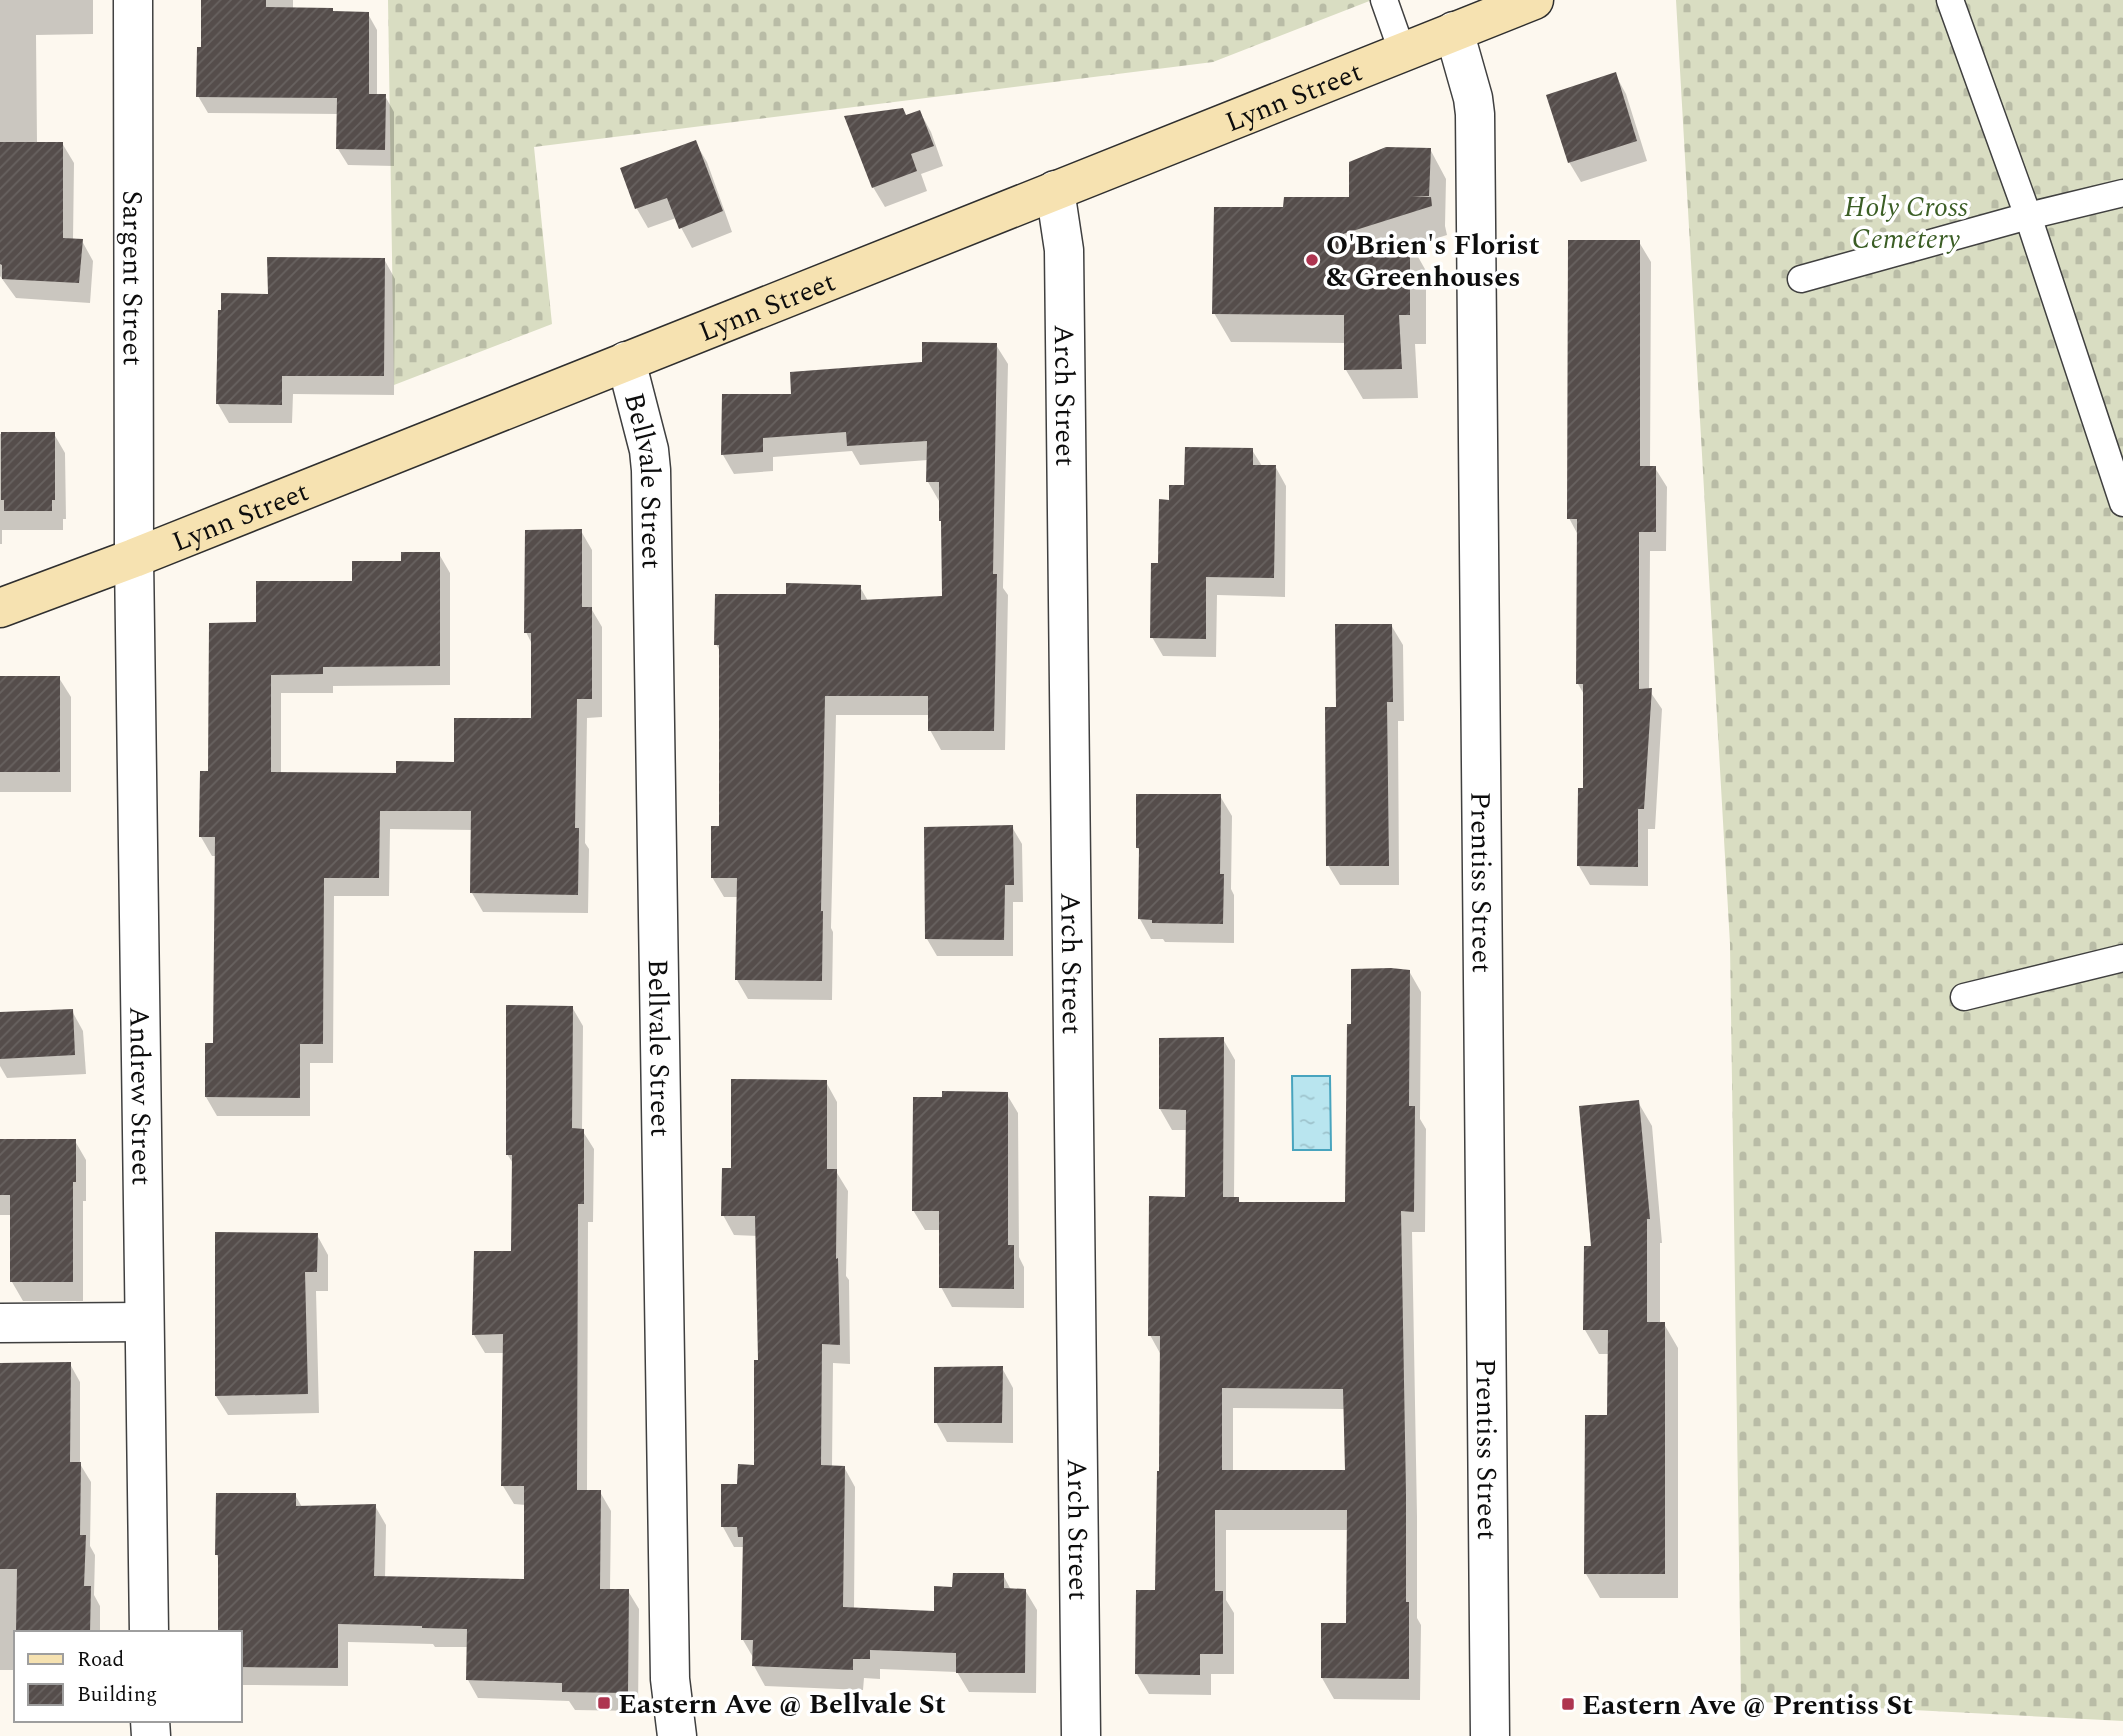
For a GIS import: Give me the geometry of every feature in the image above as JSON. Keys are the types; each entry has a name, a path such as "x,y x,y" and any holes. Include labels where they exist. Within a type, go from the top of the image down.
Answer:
{"main road":[{"name":"Lynn Street","path":"0,608 134,558 1534,0"}],"street":[{"name":"Sargent Street","path":"133,0 134,558"},
{"name":"Prentiss Street","path":"1454,31 1475,114 1490,1736"},
{"name":"Arch Street","path":"1055,190 1064,250 1081,1736"},
{"name":"Bellvale Street","path":"626,361 649,450 651,470 670,1665 677,1736"},
{"name":"Andrew Street","path":"134,558 149,1631"},
{"path":"0,1322 144,1322"}],"lane":[{"path":"1384,0 1402,51"},
{"path":"1950,0 2028,216 2123,503"},
{"path":"1801,279 2028,216 2123,193"},
{"path":"1964,997 2123,958"}],"green space":[{"path":"388,0 1372,0 1213,62 534,147 552,324 394,385"},
{"name":"Holy Cross Cemetery","path":"1676,0 2123,0 2123,1721 1741,1701 1730,944"}],"water":[{"path":"1292,1076 1330,1076 1331,1150 1293,1150"}],"building":[{"path":"201,0 266,0 266,7 333,8 333,11 369,12 369,94 386,94 385,150 336,149 337,98 196,97 197,47 201,47"},
{"path":"1616,72 1637,141 1568,163 1546,95"},
{"path":"903,108 906,115 920,110 934,146 911,154 917,171 872,188 844,116"},
{"path":"696,140 723,211 679,229 667,198 635,209 620,168"},
{"path":"0,142 63,142 63,238 83,239 79,283 2,279"},
{"name":"O'Brien's Florist & Greenhouses","path":"1386,147 1431,148 1429,196 1411,197 1431,197 1432,206 1324,240 1410,240 1410,315 1399,315 1402,369 1344,370 1344,315 1212,314 1214,207 1283,207 1284,197 1349,197 1349,162"},
{"path":"1568,240 1640,240 1640,466 1656,466 1656,532 1639,532 1639,689 1652,688 1644,809 1638,809 1638,867 1577,866 1578,788 1583,788 1583,684 1576,684 1577,519 1567,519"},
{"path":"267,257 385,258 384,376 282,376 282,405 216,404 218,310 221,310 221,293 268,294"},
{"path":"922,342 997,343 993,574 997,574 994,731 928,731 928,696 825,696 822,981 735,980 737,878 711,878 711,826 719,826 719,645 714,645 715,594 786,594 786,583 861,585 861,600 942,596 941,521 939,482 926,482 927,441 847,446 846,432 763,438 763,452 721,455 722,394 791,394 790,372 922,362"},
{"path":"1,432 55,432 55,500 52,500 52,511 4,511 4,500 1,500"},
{"path":"1185,447 1253,448 1253,465 1276,465 1274,578 1206,577 1206,639 1150,638 1151,563 1158,563 1159,499 1169,500 1169,485 1184,485"},
{"path":"582,529 582,607 592,607 592,699 577,699 575,828 579,828 578,895 470,893 471,811 380,811 379,878 324,878 323,1044 300,1044 300,1098 205,1097 205,1043 213,1043 215,837 199,837 200,771 208,771 209,623 256,622 256,581 352,581 352,561 401,561 401,552 440,552 440,666 323,667 323,674 271,675 271,772 396,773 396,761 454,762 454,718 531,718 531,633 524,633 525,530"},
{"path":"1335,624 1392,624 1393,702 1387,702 1389,866 1326,866 1325,707 1336,707"},
{"path":"0,676 60,676 60,772 0,772"},
{"path":"1136,794 1221,794 1220,874 1224,874 1223,924 1152,923 1152,920 1138,919 1139,848 1136,848"},
{"path":"1013,825 1014,885 1005,885 1004,940 925,939 924,827"},
{"path":"1351,969 1410,970 1409,1106 1415,1106 1414,1212 1401,1211 1409,1679 1321,1678 1321,1623 1346,1623 1347,1510 1215,1510 1215,1591 1223,1591 1223,1654 1200,1654 1200,1675 1135,1674 1136,1590 1155,1590 1159,1471 1160,1336 1148,1336 1149,1196 1185,1197 1186,1110 1159,1109 1159,1038 1224,1037 1223,1197 1239,1197 1239,1202 1345,1202 1347,1024 1351,1024","holes":["1222,1388 1343,1389 1345,1470 1222,1470"]},
{"path":"506,1005 573,1006 572,1128 584,1129 584,1204 578,1204 577,1490 601,1490 600,1589 629,1589 628,1693 562,1692 562,1683 466,1680 467,1629 338,1624 338,1668 242,1667 242,1631 218,1631 216,1493 296,1493 296,1506 376,1504 374,1576 524,1579 524,1486 501,1486 503,1334 472,1335 474,1251 511,1251 512,1155 506,1155"},
{"path":"73,1009 75,1055 0,1059 0,1012"},
{"path":"731,1079 827,1080 827,1169 837,1169 836,1259 838,1258 840,1345 822,1344 821,1465 845,1466 843,1607 934,1611 934,1586 952,1587 953,1573 1004,1573 1004,1588 1026,1589 1025,1673 956,1673 956,1653 870,1650 870,1659 853,1659 853,1670 752,1666 753,1640 741,1640 743,1537 738,1537 737,1527 721,1527 721,1484 737,1484 738,1464 754,1465 754,1360 758,1360 755,1216 721,1216 722,1168 731,1168"},
{"path":"942,1091 1008,1092 1008,1245 1014,1245 1014,1289 939,1288 939,1211 912,1211 913,1097 942,1097"},
{"path":"1639,1100 1650,1219 1647,1219 1647,1322 1665,1322 1665,1574 1584,1574 1585,1415 1607,1415 1608,1330 1583,1330 1584,1246 1591,1246 1579,1106"},
{"path":"0,1139 76,1139 73,1282 10,1282 10,1195 0,1195"},
{"path":"215,1232 318,1233 317,1272 305,1272 308,1394 215,1396"},
{"path":"71,1362 70,1462 81,1462 80,1535 86,1535 84,1586 91,1586 90,1631 16,1631 17,1569 0,1569 0,1363"},
{"path":"1003,1366 1002,1423 934,1423 934,1367"}],"place":[{"name":"O'Brien's Florist & Greenhouses","path":"1312,260"},
{"name":"Eastern Ave @ Bellvale St","path":"604,1703"},
{"name":"Eastern Ave @ Prentiss St","path":"1568,1704"}]}
